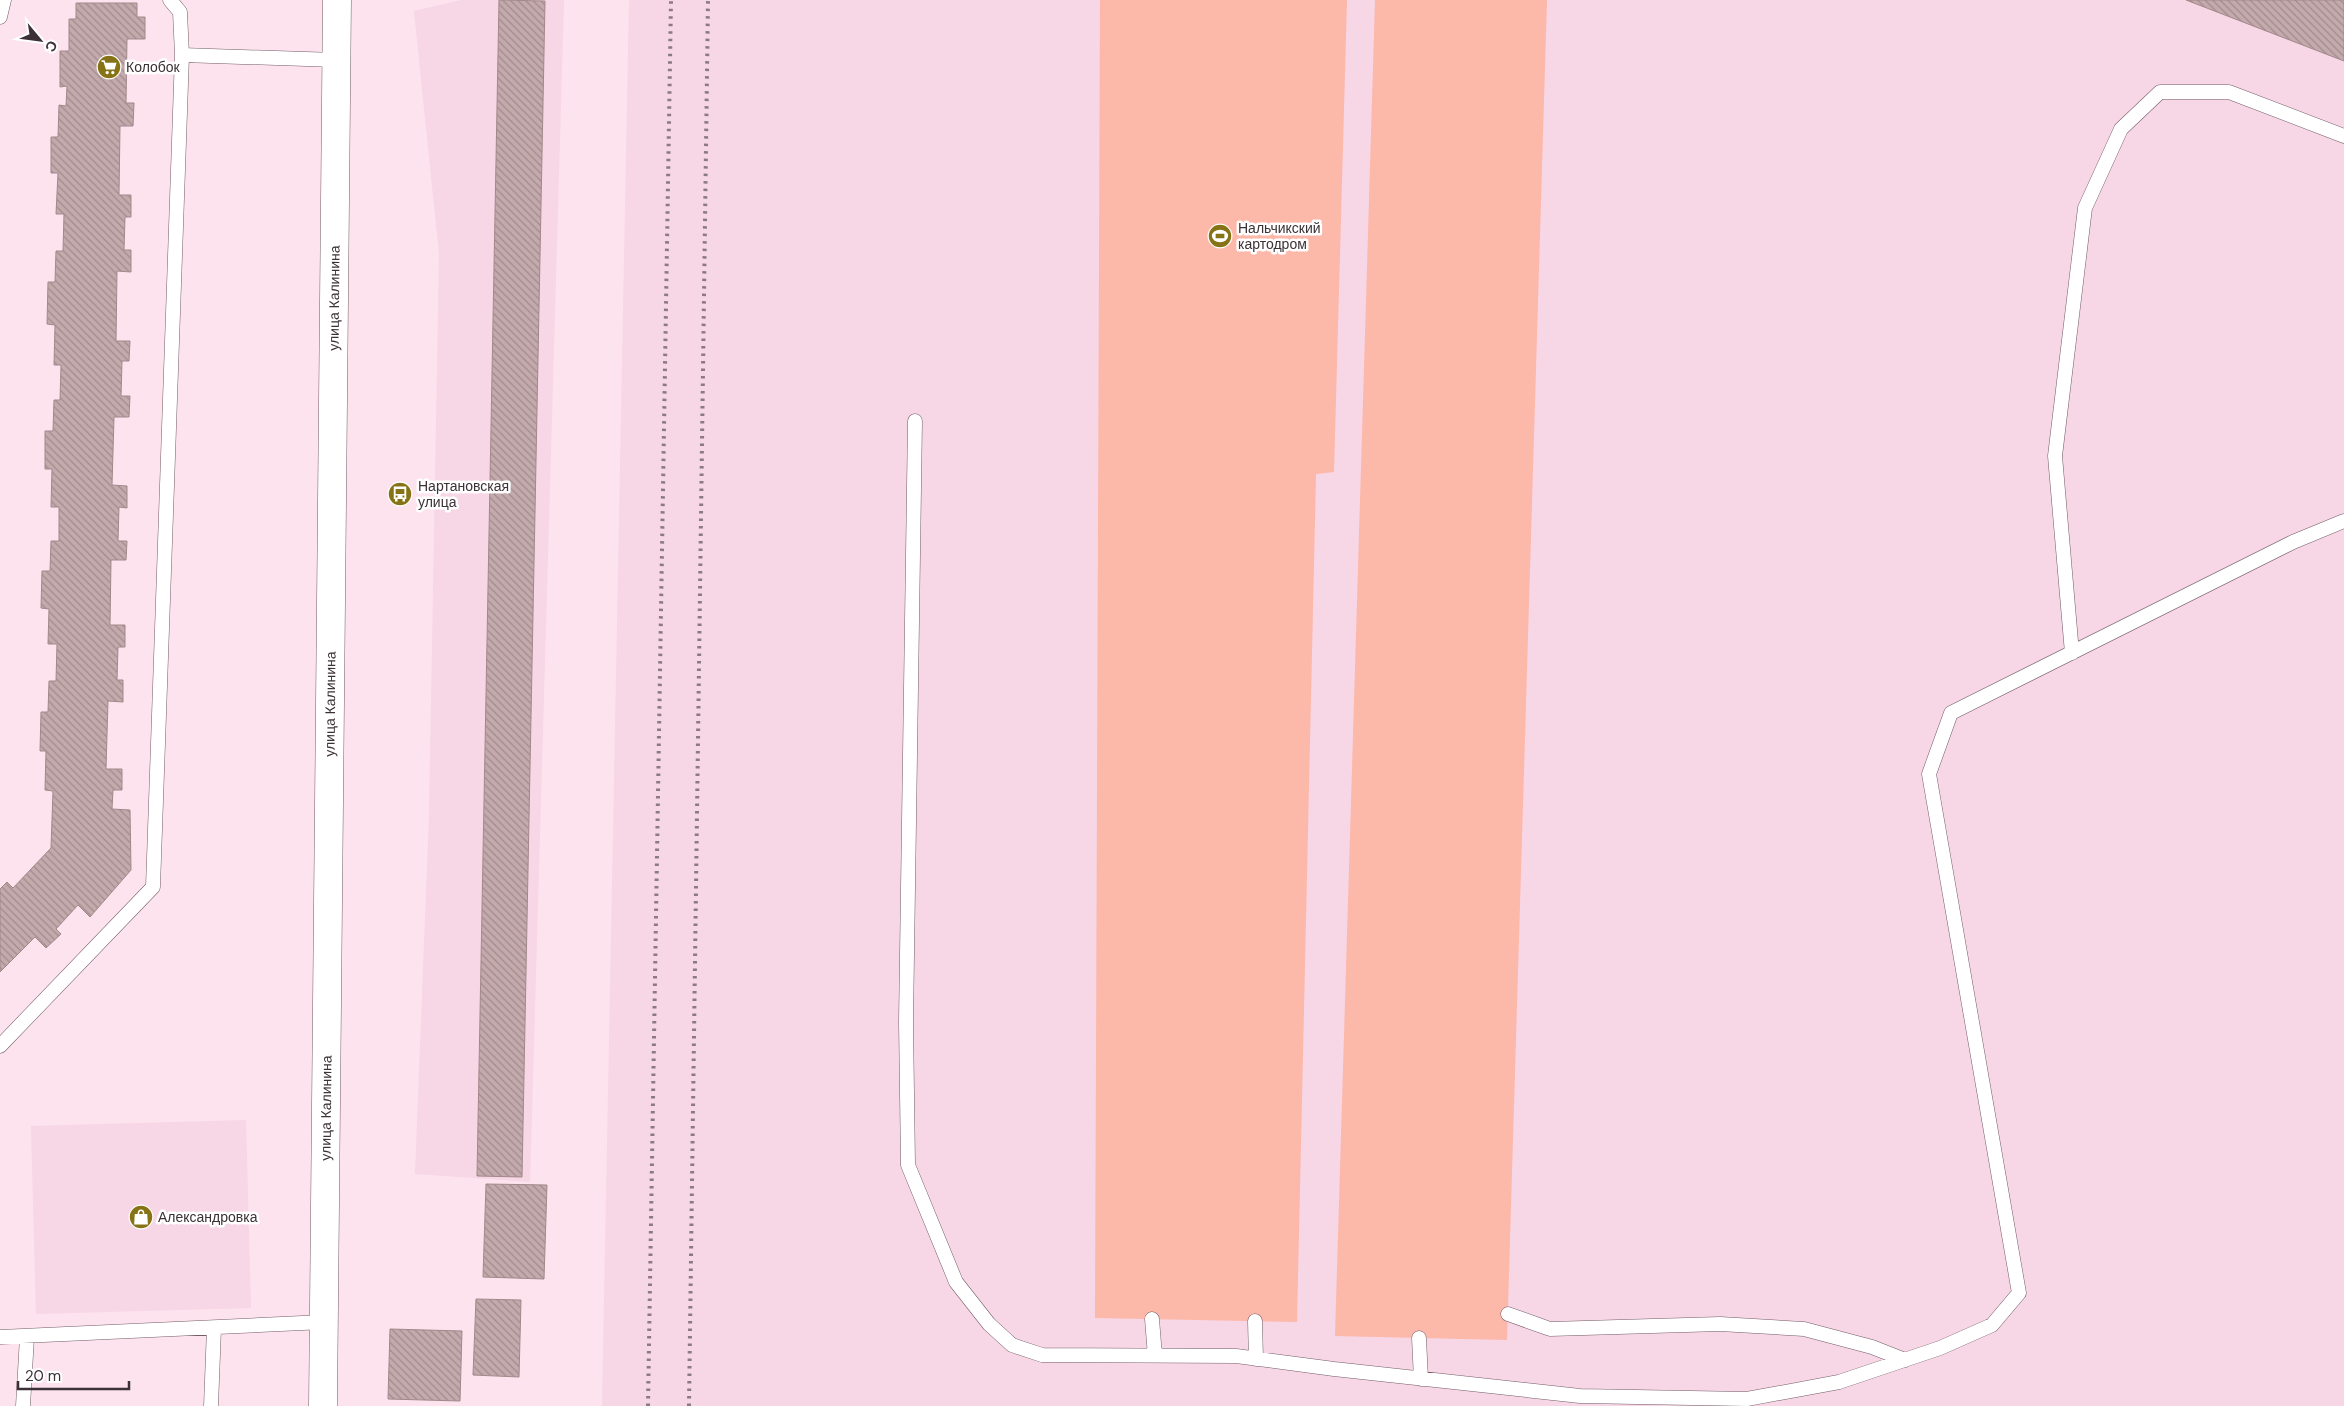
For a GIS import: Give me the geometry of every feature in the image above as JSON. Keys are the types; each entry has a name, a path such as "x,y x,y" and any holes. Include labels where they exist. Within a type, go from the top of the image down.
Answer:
{"main road":[{"name":"улица Калинина","path":"324,1406 336,0"}],"lane":[{"path":"0,17 4,0"},
{"path":"0,1046 153,887 182,54 180,12 170,0"},
{"path":"182,54 336,60"},
{"path":"2072,653 2055,456 2085,208 2121,129 2160,92 2229,92 2344,136"},
{"path":"915,421 906,1022 908,1165 956,1282 989,1324 1012,1345 1042,1355 1236,1356 1580,1396 1747,1399 1839,1382 1940,1348 1992,1325 2019,1293 1929,774 1951,713 2294,542 2344,521"},
{"path":"1508,1314 1550,1329 1720,1324 1804,1330 1872,1347 1905,1360"},
{"path":"1152,1319 1155,1356"},
{"path":"1255,1321 1256,1359"},
{"path":"0,1337 324,1322"},
{"path":"211,1406 214,1328"},
{"path":"23,1406 27,1337"},
{"path":"1420,1338 1421,1379"}],"shaded area":[{"path":"461,0 564,0 530,1182 415,1174 429,816 439,254 414,11"},
{"path":"629,0 2344,0 2344,1406 602,1406"},
{"path":"1100,0 1347,0 1334,472 1316,474 1297,1322 1095,1318"},
{"path":"1375,0 1547,0 1507,1340 1335,1336"},
{"name":"Александровка","path":"246,1120 251,1308 36,1314 31,1126"}],"building":[{"path":"499,0 545,1 522,1177 477,1176"},
{"path":"2186,0 2344,0 2344,61"},
{"path":"76,3 137,3 137,17 145,17 145,39 127,39 126,103 134,103 133,126 120,126 119,195 131,195 131,217 125,217 124,250 131,250 131,272 117,271 116,341 130,341 129,361 122,361 121,396 130,396 129,417 114,417 112,485 127,486 127,508 119,507 118,541 127,541 126,560 111,560 110,625 125,625 125,647 118,647 117,680 123,680 123,702 108,701 106,769 122,769 122,790 113,790 112,809 130,810 131,870 90,917 78,905 56,929 61,934 46,948 35,937 0,972 0,889 7,882 13,888 51,848 53,791 45,790 46,751 40,751 41,712 48,712 49,681 56,681 57,644 48,644 49,609 41,608 42,571 50,571 51,541 59,541 59,507 51,507 52,469 45,469 45,431 53,431 54,400 60,400 61,365 54,365 55,325 47,324 48,282 55,282 56,251 63,251 64,214 56,214 58,173 51,173 51,137 58,137 59,105 66,106 67,86 60,87 60,51 69,51 69,19 76,19"},
{"path":"486,1184 547,1185 544,1279 483,1277"},
{"path":"476,1299 521,1300 519,1377 473,1375"},
{"path":"390,1329 462,1331 460,1401 388,1399"}],"railway":[{"path":"648,1406 671,0"},
{"path":"689,1406 708,0"}],"place":[{"name":"Колобок","path":"109,67"},
{"name":"Нальчикский картодром","path":"1220,236"},
{"name":"Нартановская улица","path":"400,494"},
{"name":"Александровка","path":"141,1217"}]}
